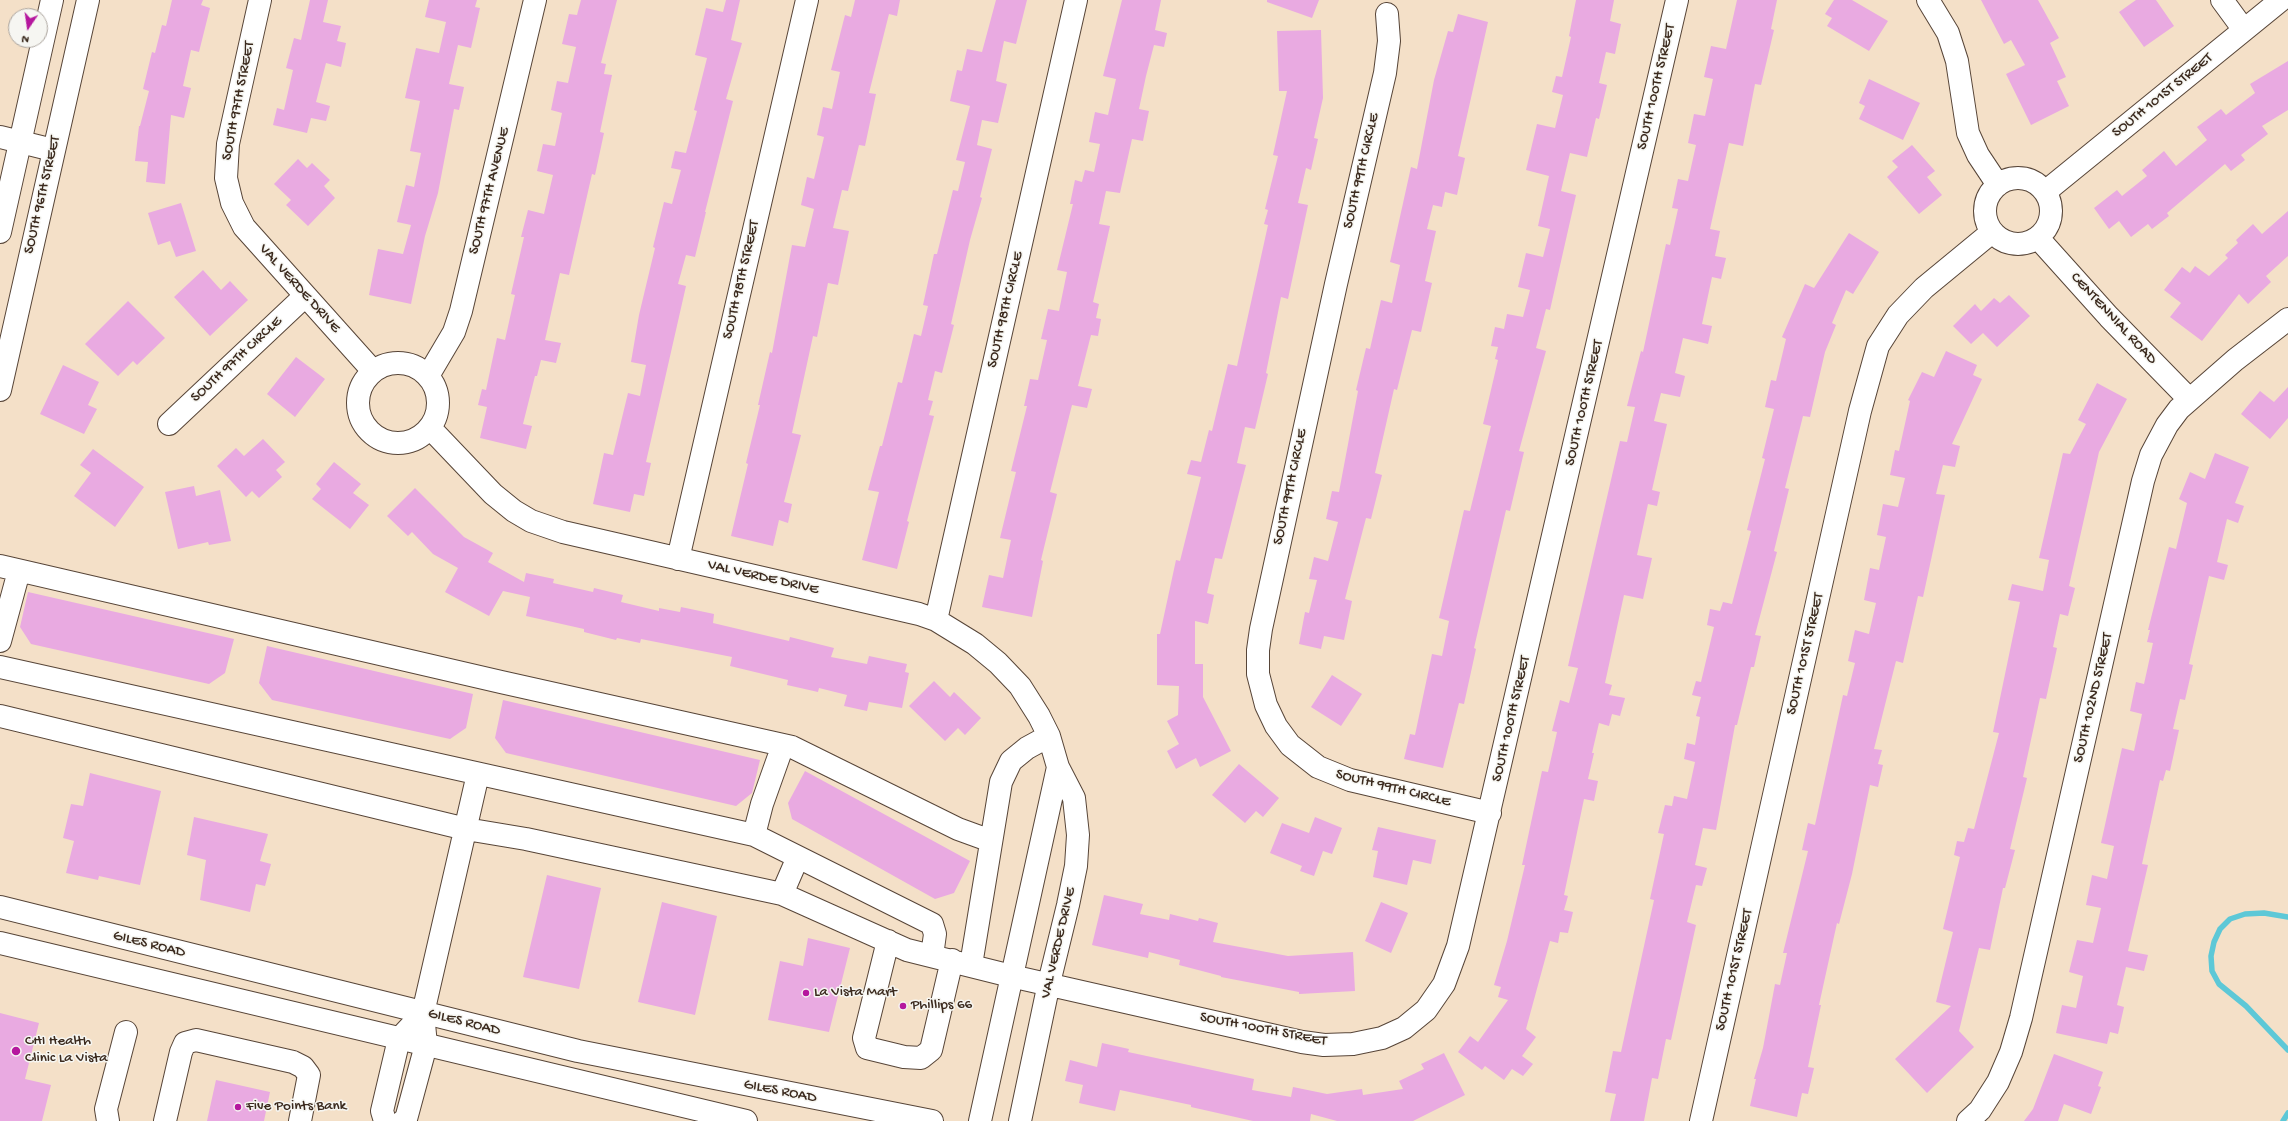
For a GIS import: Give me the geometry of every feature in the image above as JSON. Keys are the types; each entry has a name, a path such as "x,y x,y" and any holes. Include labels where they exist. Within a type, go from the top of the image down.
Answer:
{"street":[{"path":"0,232 10,140 52,0"},
{"name":"SOUTH 96TH STREET","path":"0,390 88,0"},
{"name":"SOUTH 97TH STREET","path":"232,203 226,178 228,144 260,0"},
{"name":"SOUTH 97TH AVENUE","path":"428,376 454,332 461,311 535,0"},
{"name":"SOUTH 98TH STREET","path":"678,559 807,0"},
{"name":"SOUTH 98TH CIRCLE","path":"936,620 1076,0"},
{"name":"SOUTH 100TH STREET","path":"0,716 466,829 526,839 782,894 907,950 952,960 1011,976 1049,983 1302,1042 1324,1045 1346,1044 1382,1038 1404,1028 1426,1010 1444,984 1458,946 1677,0"},
{"path":"1928,0 1948,33 1957,61 1968,133 1978,155 1998,185"},
{"path":"2222,0 2244,30"},
{"name":"SOUTH 101ST STREET","path":"2045,192 2281,0"},
{"name":"SOUTH 99TH CIRCLE","path":"1387,14 1389,41 1385,74 1336,284 1262,621 1258,650 1259,679 1266,705 1283,736 1299,753 1318,767 1350,780 1490,813"},
{"path":"10,140 53,150"},
{"path":"2008,180 2028,180 2045,192 2050,201 2050,221 2038,238 2029,243 2009,243 1992,232 1986,217 1986,202 1991,192 1998,185 2008,180"},
{"name":"VAL VERDE DRIVE","path":"232,203 244,227 373,372"},
{"name":"SOUTH 101ST STREET","path":"1701,1121 1860,411 1878,346 1898,315 1924,288 1992,232"},
{"name":"CENTENNIAL ROAD","path":"2038,238 2109,317 2189,399"},
{"name":"SOUTH 97TH CIRCLE","path":"169,424 305,296"},
{"name":"SOUTH 102ND STREET","path":"1968,1121 1980,1110 1998,1082 2013,1046 2025,1003 2143,481 2161,435 2173,416 2189,399 2288,319"},
{"path":"404,363 417,368 428,376 437,393 439,406 431,429 412,442 399,444 378,438 367,429 361,418 358,407 359,394 364,381 373,372 384,365 404,363"},
{"name":"VAL VERDE DRIVE","path":"431,429 493,494 522,517 563,532 903,610 936,620 975,644 1009,674 1029,700 1049,736 1058,767 1074,798 1078,835 1073,882 1049,983 1020,1121"},
{"path":"0,641 9,568 501,682 783,745 850,775 958,829 991,842"},
{"path":"0,667 754,835 932,924 935,934 952,960"},
{"path":"888,941 864,1038 867,1048 904,1057 921,1058 931,1050 952,960 991,842 1000,782 1011,761 1027,748 1049,736"},
{"path":"754,835 762,804 783,745"},
{"name":"VAL VERDE DRIVE","path":"980,1121 1058,767"},
{"path":"403,1121 406,1119 426,1045 423,1013 478,774"},
{"path":"782,894 798,857"},
{"name":"GILES ROAD","path":"0,907 423,1013 631,1063 932,1121"},
{"name":"GILES ROAD","path":"0,943 746,1121"},
{"path":"386,1121 382,1111 399,1039 423,1013"},
{"path":"108,1121 106,1109 126,1032"},
{"path":"165,1121 181,1052 185,1044 196,1040 293,1062 304,1067 309,1075 300,1121"}],"building":[{"path":"172,0 203,0 201,5 210,8 199,52 191,50 183,86 191,88 184,118 171,115 165,184 146,182 148,162 135,161 139,126 149,91 143,89 152,52 155,53 162,25 166,26"},
{"path":"310,0 328,0 323,22 341,26 337,41 346,43 341,67 326,63 316,102 330,106 326,121 311,118 307,133 273,125 277,108 284,110 293,70 286,68 294,38 301,40"},
{"path":"429,0 477,0 475,7 480,8 471,48 458,45 449,84 464,87 459,110 454,109 438,193 425,236 411,304 369,295 378,249 403,254 411,225 397,222 406,185 414,187 421,153 410,151 420,101 405,98 416,48 439,53 446,22 425,17"},
{"path":"581,0 617,0 601,63 606,64 604,74 612,75 600,132 604,133 595,175 592,174 569,275 560,273 545,340 561,343 556,363 541,360 537,376 535,376 523,424 532,426 526,449 480,438 487,407 478,405 482,389 486,390 497,338 505,340 515,295 511,294 524,237 521,237 528,210 544,214 553,175 537,171 543,144 555,146 562,113 551,110 557,81 568,83 576,47 562,44 569,14 577,15"},
{"path":"726,0 740,0 731,40 742,43 726,99 733,101 695,257 686,255 678,284 686,286 646,462 651,463 644,496 634,494 630,512 593,504 604,453 613,455 628,393 640,396 646,365 631,362 639,315 655,248 653,247 664,202 672,204 681,170 671,168 675,151 686,153 697,111 694,110 707,58 695,55 706,8 723,12"},
{"path":"855,0 900,0 897,16 889,14 869,93 876,94 865,146 859,145 848,191 842,190 833,228 849,231 838,285 828,283 817,337 813,336 792,433 801,435 784,502 792,504 788,523 779,520 773,546 731,536 748,464 746,463 760,405 758,405 770,352 772,353 792,245 805,247 814,209 801,205 807,177 814,179 824,137 817,135 823,107 832,109 840,72 831,70 845,15 851,17"},
{"path":"996,0 1027,0 1016,44 1004,41 996,81 1007,84 998,123 982,120 977,145 992,149 980,197 982,198 970,240 951,324 954,325 942,373 935,371 928,400 933,401 929,415 934,416 907,521 909,522 897,569 862,560 879,492 868,490 880,446 882,446 898,382 902,383 914,334 921,336 928,306 923,305 934,254 937,254 953,190 958,191 965,162 956,160 970,106 950,101 957,70 962,71 967,49 982,52"},
{"path":"1122,0 1161,0 1155,30 1167,33 1164,47 1154,45 1146,76 1139,109 1149,111 1143,141 1132,139 1120,193 1106,191 1099,224 1110,226 1093,302 1099,304 1096,318 1101,319 1098,336 1091,335 1078,386 1092,389 1087,408 1072,405 1050,492 1057,494 1041,560 1043,561 1032,617 982,607 989,575 1003,578 1011,540 1000,538 1016,472 1011,471 1027,406 1024,406 1030,379 1038,380 1047,340 1041,339 1048,309 1059,311 1067,272 1057,270 1073,204 1070,204 1075,180 1082,182 1085,170 1094,172 1100,144 1089,142 1095,112 1108,115 1116,79 1103,76"},
{"path":"1267,0 1319,0 1312,18 1267,2"},
{"path":"1576,0 1614,0 1610,21 1621,24 1615,54 1606,52 1599,83 1607,85 1599,119 1596,118 1587,157 1570,153 1561,191 1576,195 1550,310 1546,309 1536,348 1546,351 1519,451 1524,452 1510,511 1506,510 1474,648 1476,649 1464,704 1459,703 1443,768 1404,759 1410,734 1415,735 1432,654 1442,656 1449,621 1439,618 1464,510 1470,511 1491,426 1483,424 1498,360 1495,359 1498,347 1491,346 1495,327 1504,329 1507,314 1523,317 1530,290 1518,287 1526,253 1543,257 1550,229 1538,226 1549,176 1526,170 1537,124 1555,128 1563,95 1552,92 1556,76 1562,77 1571,37 1569,36"},
{"path":"1737,0 1777,0 1771,29 1774,30 1761,85 1755,84 1743,146 1729,143 1710,229 1720,231 1715,256 1726,258 1721,279 1712,277 1702,324 1712,326 1708,344 1683,338 1675,373 1685,376 1680,397 1661,393 1654,421 1667,424 1652,490 1660,492 1657,506 1648,504 1637,555 1652,558 1643,599 1624,595 1605,683 1612,685 1609,695 1625,698 1620,716 1612,714 1609,726 1599,723 1588,779 1598,781 1594,801 1584,799 1564,895 1568,896 1564,910 1573,912 1568,933 1560,932 1558,943 1550,941 1526,1029 1536,1037 1522,1056 1533,1064 1523,1076 1512,1069 1504,1080 1485,1066 1482,1070 1458,1052 1470,1036 1478,1042 1508,1000 1498,997 1501,987 1494,985 1507,941 1525,865 1522,865 1542,771 1548,772 1557,732 1552,731 1560,700 1569,703 1578,668 1568,666 1620,441 1627,442 1635,407 1627,406 1641,351 1643,352 1666,244 1670,245 1678,209 1672,208 1678,179 1688,181 1696,145 1688,143 1694,114 1705,116 1713,79 1704,77 1711,46 1726,49"},
{"path":"1834,0 1852,0 1888,21 1869,51 1827,26 1832,18 1825,14"},
{"path":"1981,0 2038,0 2059,38 2050,43 2066,77 2057,81 2069,106 2031,125 2006,74 2025,65 2011,40 2004,44"},
{"path":"2136,0 2156,0 2174,26 2144,47 2119,12"},
{"path":"1458,14 1488,22 1458,156 1465,158 1457,195 1445,192 1442,207 1433,205 1427,229 1436,231 1425,281 1432,283 1421,332 1412,330 1397,390 1394,389 1375,473 1382,475 1371,519 1366,518 1345,599 1352,601 1344,640 1324,636 1321,649 1299,644 1305,612 1309,613 1317,580 1309,579 1314,557 1328,561 1338,522 1326,519 1332,491 1339,492 1358,391 1356,390 1366,348 1370,349 1381,300 1392,303 1400,265 1390,262 1411,167 1417,169 1434,80 1448,31 1453,32"},
{"path":"1321,30 1323,98 1314,138 1318,139 1311,170 1306,168 1298,203 1308,205 1288,299 1281,297 1266,373 1268,374 1255,429 1245,427 1237,463 1246,465 1222,559 1215,558 1207,593 1214,595 1208,624 1195,621 1195,664 1203,664 1203,697 1231,751 1200,767 1196,758 1176,769 1167,751 1179,744 1167,721 1178,715 1179,686 1157,685 1157,634 1160,634 1176,560 1180,561 1201,477 1187,474 1191,460 1201,462 1209,430 1212,431 1228,364 1237,366 1268,225 1264,224 1268,210 1265,209 1278,156 1273,155 1287,91 1279,91 1277,31"},
{"path":"2288,61 2288,110 2262,126 2268,134 2241,155 2245,160 2231,171 2225,164 2167,213 2169,216 2152,229 2148,224 2131,237 2119,221 2109,229 2094,208 2117,190 2122,196 2147,176 2142,170 2164,151 2176,166 2207,140 2197,127 2221,109 2226,115 2255,93 2250,84"},
{"path":"1869,79 1920,103 1903,140 1859,119 1865,106 1859,103"},
{"path":"1912,145 1935,171 1927,177 1942,195 1919,214 1887,177 1898,167 1892,161"},
{"path":"298,159 307,168 312,163 330,180 324,186 335,198 308,226 286,205 291,200 274,184"},
{"path":"181,203 196,251 176,257 170,241 158,245 148,213"},
{"path":"2288,211 2288,256 2266,276 2271,282 2248,304 2239,294 2202,341 2170,317 2181,303 2164,290 2182,267 2190,273 2195,266 2209,276 2228,258 2225,255 2238,243 2236,240 2253,224 2262,234"},
{"path":"1849,233 1879,252 1853,294 1846,290 1832,323 1836,325 1825,352 1810,417 1803,416 1785,488 1789,489 1774,551 1777,552 1755,635 1761,636 1754,667 1751,667 1737,725 1735,725 1716,830 1703,828 1695,865 1707,868 1702,886 1696,885 1687,922 1696,925 1671,1040 1666,1039 1658,1079 1652,1078 1644,1121 1610,1121 1616,1094 1605,1092 1613,1051 1621,1052 1654,900 1650,899 1664,834 1658,833 1665,805 1672,806 1674,796 1687,799 1695,762 1684,759 1687,743 1695,745 1700,717 1696,716 1701,697 1692,695 1696,681 1701,682 1714,627 1707,625 1710,609 1720,611 1723,602 1732,604 1751,531 1747,530 1765,459 1762,458 1774,409 1765,407 1771,380 1776,381 1786,339 1782,337 1805,284 1814,288"},
{"path":"203,270 221,290 230,281 248,300 210,336 174,297"},
{"path":"2009,295 2030,316 1997,347 1983,333 1971,344 1953,326 1975,304 1981,311 1994,298 2000,303"},
{"path":"128,301 165,338 137,365 133,361 118,376 85,344"},
{"path":"1946,351 1977,365 1973,375 1982,379 1952,444 1960,446 1955,467 1943,465 1936,494 1945,495 1923,597 1918,596 1903,663 1896,661 1874,749 1882,750 1878,764 1883,765 1878,787 1870,785 1852,874 1839,924 1837,923 1819,1005 1821,1005 1808,1067 1814,1068 1808,1094 1802,1093 1797,1117 1750,1106 1756,1079 1754,1079 1763,1048 1775,984 1780,985 1787,953 1783,953 1808,851 1802,850 1808,823 1815,825 1843,695 1847,696 1855,663 1848,661 1855,630 1869,634 1876,603 1864,600 1870,568 1879,570 1886,537 1877,535 1883,504 1898,507 1905,478 1890,475 1895,450 1899,451 1910,401 1908,400 1922,372 1934,377"},
{"path":"296,357 325,379 295,417 267,394"},
{"path":"63,365 99,382 88,405 97,409 84,434 40,414"},
{"path":"2097,383 2127,399 2099,452 2069,586 2075,588 2068,616 2060,614 2053,647 2057,648 2046,699 2040,698 2023,777 2027,778 2010,849 2015,850 2005,888 2003,888 1990,950 1979,948 1959,1031 1974,1047 1927,1093 1895,1059 1951,1006 1936,1002 1953,932 1943,929 1960,857 1954,855 1957,841 1964,842 1968,828 1974,829 1999,733 1993,732 2020,602 2008,600 2012,584 2043,591 2049,560 2039,558 2063,453 2070,454 2086,424 2078,420"},
{"path":"2288,387 2288,418 2270,439 2241,414 2260,391 2274,402"},
{"path":"263,439 285,462 276,470 282,477 259,498 252,491 246,497 217,466 236,448 244,456"},
{"path":"93,449 144,487 115,527 74,496 91,473 80,465"},
{"path":"2215,453 2249,467 2235,503 2244,506 2238,523 2227,519 2217,562 2228,565 2224,580 2209,576 2189,664 2193,665 2185,700 2180,699 2173,729 2179,730 2170,771 2166,770 2163,781 2160,780 2142,864 2148,865 2128,951 2148,955 2144,971 2126,967 2117,1005 2124,1007 2118,1034 2110,1032 2107,1044 2056,1033 2062,1005 2076,1008 2083,976 2069,972 2077,940 2093,943 2101,908 2086,905 2092,875 2107,879 2114,846 2101,843 2122,748 2134,751 2142,714 2130,711 2136,682 2144,684 2153,643 2147,642 2150,630 2148,630 2169,547 2176,549 2187,503 2179,499 2190,472 2205,479"},
{"path":"334,462 361,484 353,493 369,505 350,529 312,499 321,489 316,484"},
{"path":"194,486 196,496 220,490 231,541 209,545 208,542 178,549 165,492"},
{"path":"415,488 464,537 493,553 488,562 524,582 526,573 554,579 553,583 593,592 594,588 623,595 621,602 659,611 659,608 680,612 681,607 714,614 713,623 789,641 790,637 834,648 831,657 867,664 869,656 907,664 905,672 909,673 902,708 869,702 867,711 844,706 847,695 819,688 818,692 787,685 788,680 730,666 732,657 641,639 640,643 617,638 616,640 584,632 584,629 526,616 530,597 503,591 489,616 445,592 458,568 433,554 412,532 408,536 387,516"},
{"path":"28,592 234,639 225,673 209,684 31,644 20,627"},
{"path":"267,646 473,694 466,728 450,739 272,700 259,683"},
{"path":"1332,675 1362,694 1341,726 1311,707"},
{"path":"934,681 950,697 954,692 981,718 965,735 958,728 945,741 909,706"},
{"path":"503,700 760,760 752,793 736,806 506,753 495,738"},
{"path":"1239,764 1279,798 1263,817 1256,811 1245,823 1212,795"},
{"path":"805,771 970,861 954,893 935,899 792,819 788,803"},
{"path":"90,773 161,791 140,885 99,876 98,880 66,873 74,841 63,838 71,804 83,806"},
{"path":"194,817 268,834 260,861 271,864 265,886 256,884 250,912 200,900 206,860 187,855"},
{"path":"1315,817 1342,828 1332,854 1323,851 1314,876 1300,871 1302,866 1270,853 1282,823 1309,833"},
{"path":"1378,827 1436,840 1431,864 1413,860 1407,885 1373,877 1378,851 1372,850"},
{"path":"547,875 601,888 579,989 523,977"},
{"path":"1104,895 1143,904 1140,914 1169,920 1170,914 1198,921 1199,918 1218,923 1213,942 1288,956 1353,952 1355,991 1299,994 1299,992 1221,977 1179,965 1180,960 1149,952 1148,958 1092,945"},
{"path":"662,902 717,916 695,1015 638,1002"},
{"path":"1381,902 1408,913 1391,953 1365,941"},
{"name":"La Vista Mart","path":"808,938 850,948 829,1032 768,1020 780,961 803,966"},
{"name":"CHI Health Clinic La Vista","path":"0,1013 39,1023 25,1079 51,1085 42,1121 0,1121"},
{"path":"1102,1043 1129,1049 1128,1052 1254,1079 1252,1090 1291,1097 1293,1087 1327,1094 1362,1089 1363,1095 1403,1089 1399,1081 1424,1069 1421,1064 1444,1053 1465,1095 1413,1121 1337,1121 1311,1114 1310,1121 1253,1121 1191,1107 1191,1105 1120,1090 1115,1111 1079,1103 1083,1085 1065,1081 1070,1060 1097,1067"},
{"path":"2054,1054 2103,1072 2098,1086 2101,1087 2091,1114 2064,1104 2058,1121 2024,1121 2033,1109"},
{"name":"Five Points Bank","path":"216,1080 270,1092 264,1121 207,1121"}],"waterway":[{"path":"2288,917 2264,913 2245,914 2230,919 2220,929 2214,942 2211,956 2212,971 2219,984 2246,1006 2288,1050"},
{"path":"2283,1121 2288,1113"}],"place":[{"name":"La Vista Mart","path":"806,993"},
{"name":"Phillips 66","path":"903,1006"},
{"name":"CHI Health Clinic La Vista","path":"16,1051"},
{"name":"Five Points Bank","path":"238,1107"}]}
